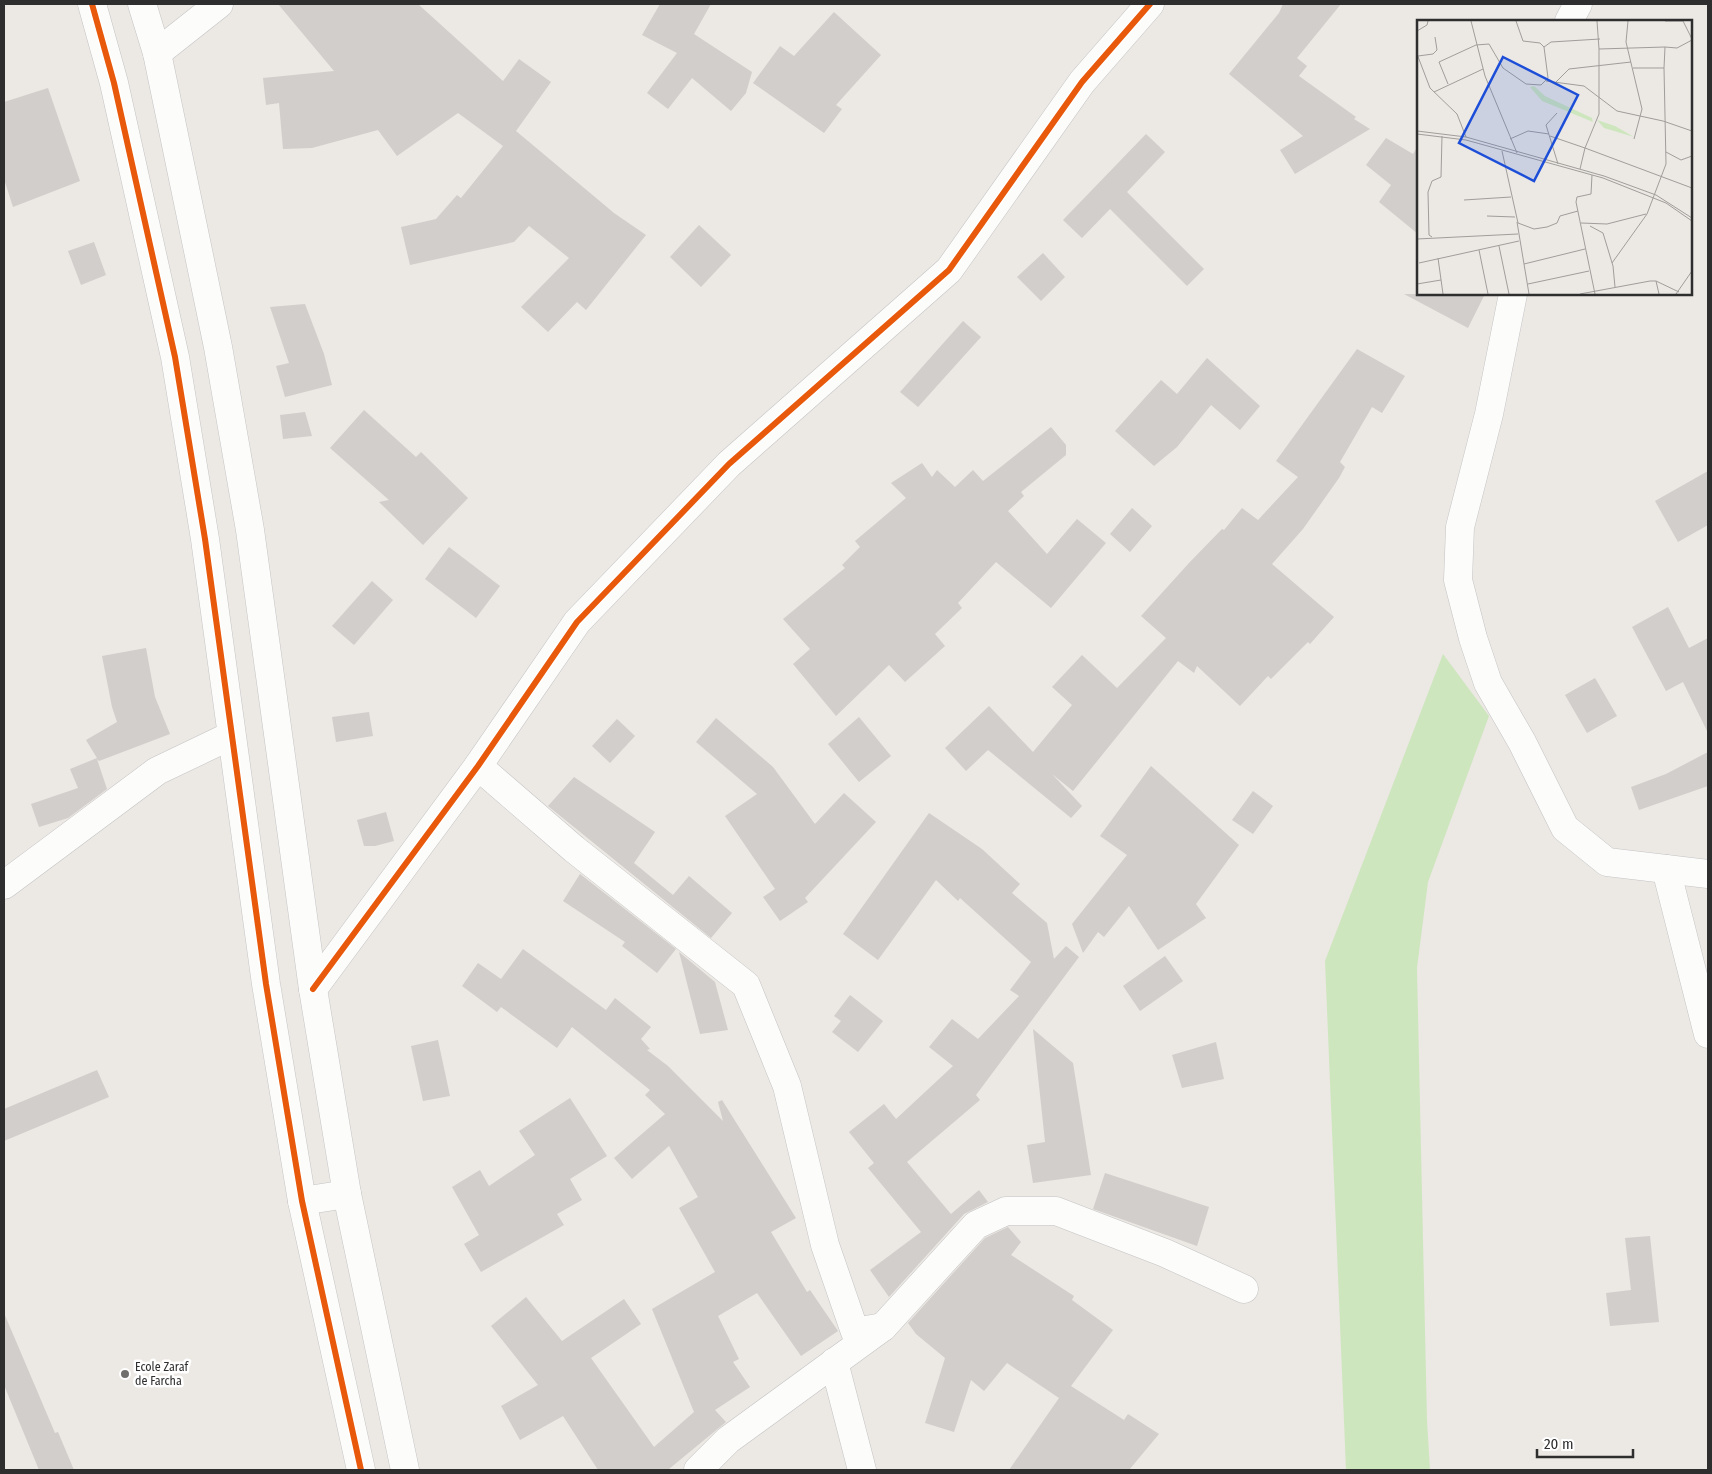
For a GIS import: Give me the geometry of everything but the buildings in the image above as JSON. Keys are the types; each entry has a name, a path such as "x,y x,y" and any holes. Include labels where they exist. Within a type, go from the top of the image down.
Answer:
{"street":[{"path":"92,4 114,83 175,358 205,539 230,736 266,984 302,1201 361,1470"},
{"path":"142,4 157,54 218,347 250,530 313,989 347,1194 405,1470"},
{"path":"157,54 219,4"},
{"path":"313,989 478,766 577,622 729,464 949,270 1082,82 1150,4"},
{"path":"1569,20 1578,4"},
{"path":"1513,295 1489,414 1460,527 1458,580 1473,638 1488,683 1522,742 1565,828 1607,862 1708,874"},
{"path":"4,885 157,771 230,736"},
{"path":"478,766 574,849 746,985 788,1086 825,1245 854,1332 883,1327"},
{"path":"1666,869 1707,1029"},
{"path":"302,1201 347,1194"},
{"path":"698,1470 728,1440 883,1327 976,1226 1006,1211 1056,1211 1164,1253 1244,1289"},
{"path":"834,1362 862,1470"}],"green space":[{"path":"1443,654 1489,716 1428,882 1417,968 1427,1420 1430,1470 1346,1470 1325,961"}],"cycle path":[{"path":"92,4 114,83 175,357 205,539 266,984 302,1201 361,1470"},
{"path":"313,989 478,766 577,622 729,464 949,270 1082,82 1150,4"}],"place":[{"name":"Ecole Zaraf de Farcha","path":"125,1374"}]}
